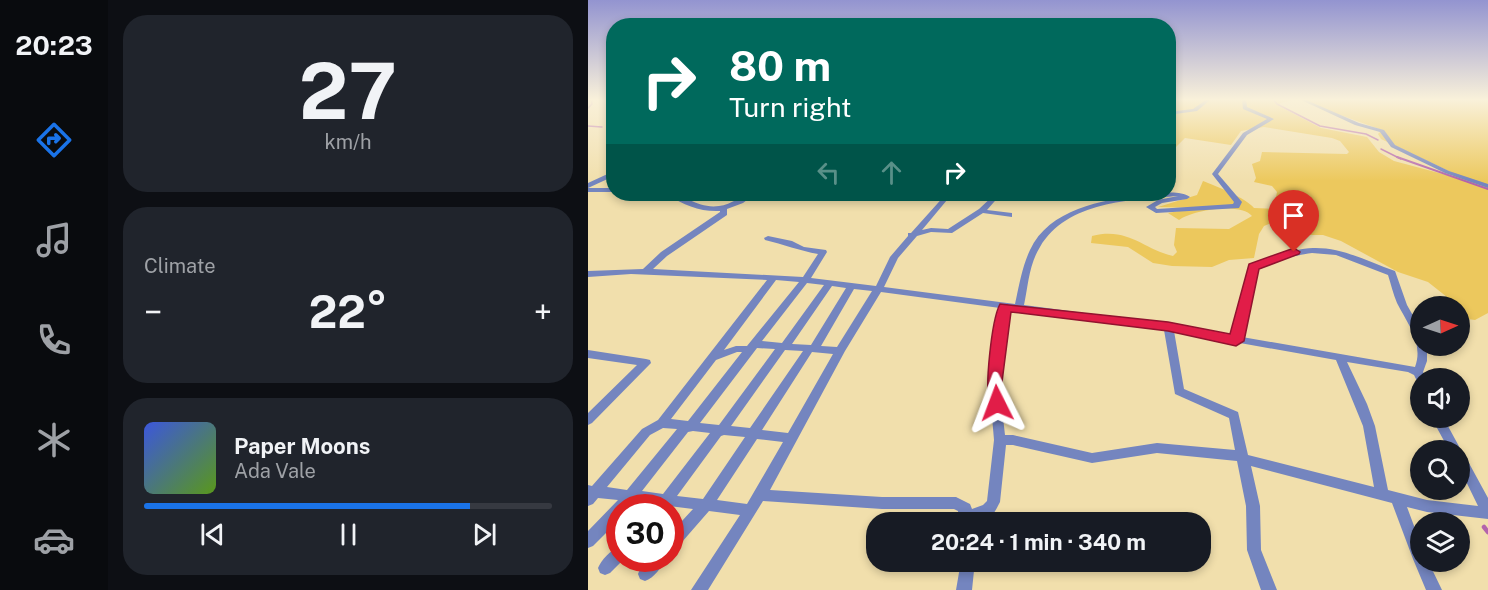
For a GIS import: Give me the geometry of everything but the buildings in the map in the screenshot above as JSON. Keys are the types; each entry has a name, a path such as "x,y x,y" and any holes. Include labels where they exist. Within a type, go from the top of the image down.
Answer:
{"street":[{"path":"1160,201 1150,207 1156,211 1236,206 1238,202 1235,196 1215,174 1245,134 1258,127"},
{"path":"1366,127 1382,131 1393,146 1448,172 1488,186"},
{"path":"588,188 606,178"},
{"path":"588,188 606,189"},
{"path":"1176,194 1187,197 1176,199"},
{"path":"682,201 693,207 723,209 738,201"},
{"path":"699,590 760,495 840,351 877,291 894,257 943,201"},
{"path":"911,235 931,230 949,231 982,210 991,201"},
{"path":"1018,309 1035,248 1059,222 1101,205 1129,201"},
{"path":"645,272 664,254 724,213 723,209"},
{"path":"982,210 1009,215"},
{"path":"634,494 805,280 823,250 802,249 795,244 768,238"},
{"path":"1236,341 1254,267 1294,252 1324,250 1354,256 1392,273 1399,295 1418,328 1421,368"},
{"path":"588,274 645,272 805,280 1168,327 1236,341 1340,357 1410,373"},
{"path":"591,494 646,432 662,423 773,278"},
{"path":"671,494 829,284"},
{"path":"684,529 707,504 851,287"},
{"path":"984,512 988,510 993,501 1000,440 994,382 1005,307"},
{"path":"1168,327 1179,391 1229,410 1234,415 1253,506 1254,550 1269,590"},
{"path":"713,357 752,346 784,346 840,351"},
{"path":"588,354 646,363 588,420"},
{"path":"1340,357 1347,378 1362,404 1382,495"},
{"path":"588,405 602,407"},
{"path":"662,423 687,428 792,438"},
{"path":"1000,440 1013,440 1092,458 1157,448 1244,457 1427,506 1488,512"},
{"path":"1470,477 1488,512"},
{"path":"591,494 606,495"},
{"path":"760,495 882,503 956,503 965,508 965,512"},
{"path":"1397,499 1410,532"},
{"path":"684,503 750,510"},
{"path":"588,541 606,522"},
{"path":"964,590 966,572"},
{"path":"1426,572 1434,590"}],"shaded area":[{"path":"1176,127 1318,127 1367,137 1379,152 1394,161 1454,177 1455,174 1381,139 1378,134 1382,130 1372,127 1488,127 1488,313 1475,320 1470,319 1470,296 1446,296 1428,282 1398,272 1341,241 1323,235 1300,235 1297,232 1301,224 1294,218 1287,217 1264,226 1259,234 1254,258 1229,260 1212,267 1153,263 1128,247 1091,243 1092,236 1116,234 1173,256 1177,252 1174,245 1176,228 1229,229 1252,216 1238,209 1227,208 1194,213 1179,220 1168,213 1196,208 1158,207 1197,195 1203,181 1238,196 1254,208 1282,209 1286,205 1276,197 1277,192 1272,186 1254,182 1256,178 1252,164 1260,161 1262,152 1347,154 1349,152 1340,141 1332,138 1264,127 1241,131 1231,145 1185,138 1176,147"}],"waterway":[{"path":"595,127 602,127"},
{"path":"1323,127 1366,134 1378,140"},
{"path":"1381,149 1397,157"},
{"path":"1397,157 1488,189"},
{"path":"1397,157 1401,159"},
{"path":"1484,527 1488,532"}],"route":[{"path":"997,403 994,382 1005,307 1168,327 1236,341 1254,267 1294,252"}]}
